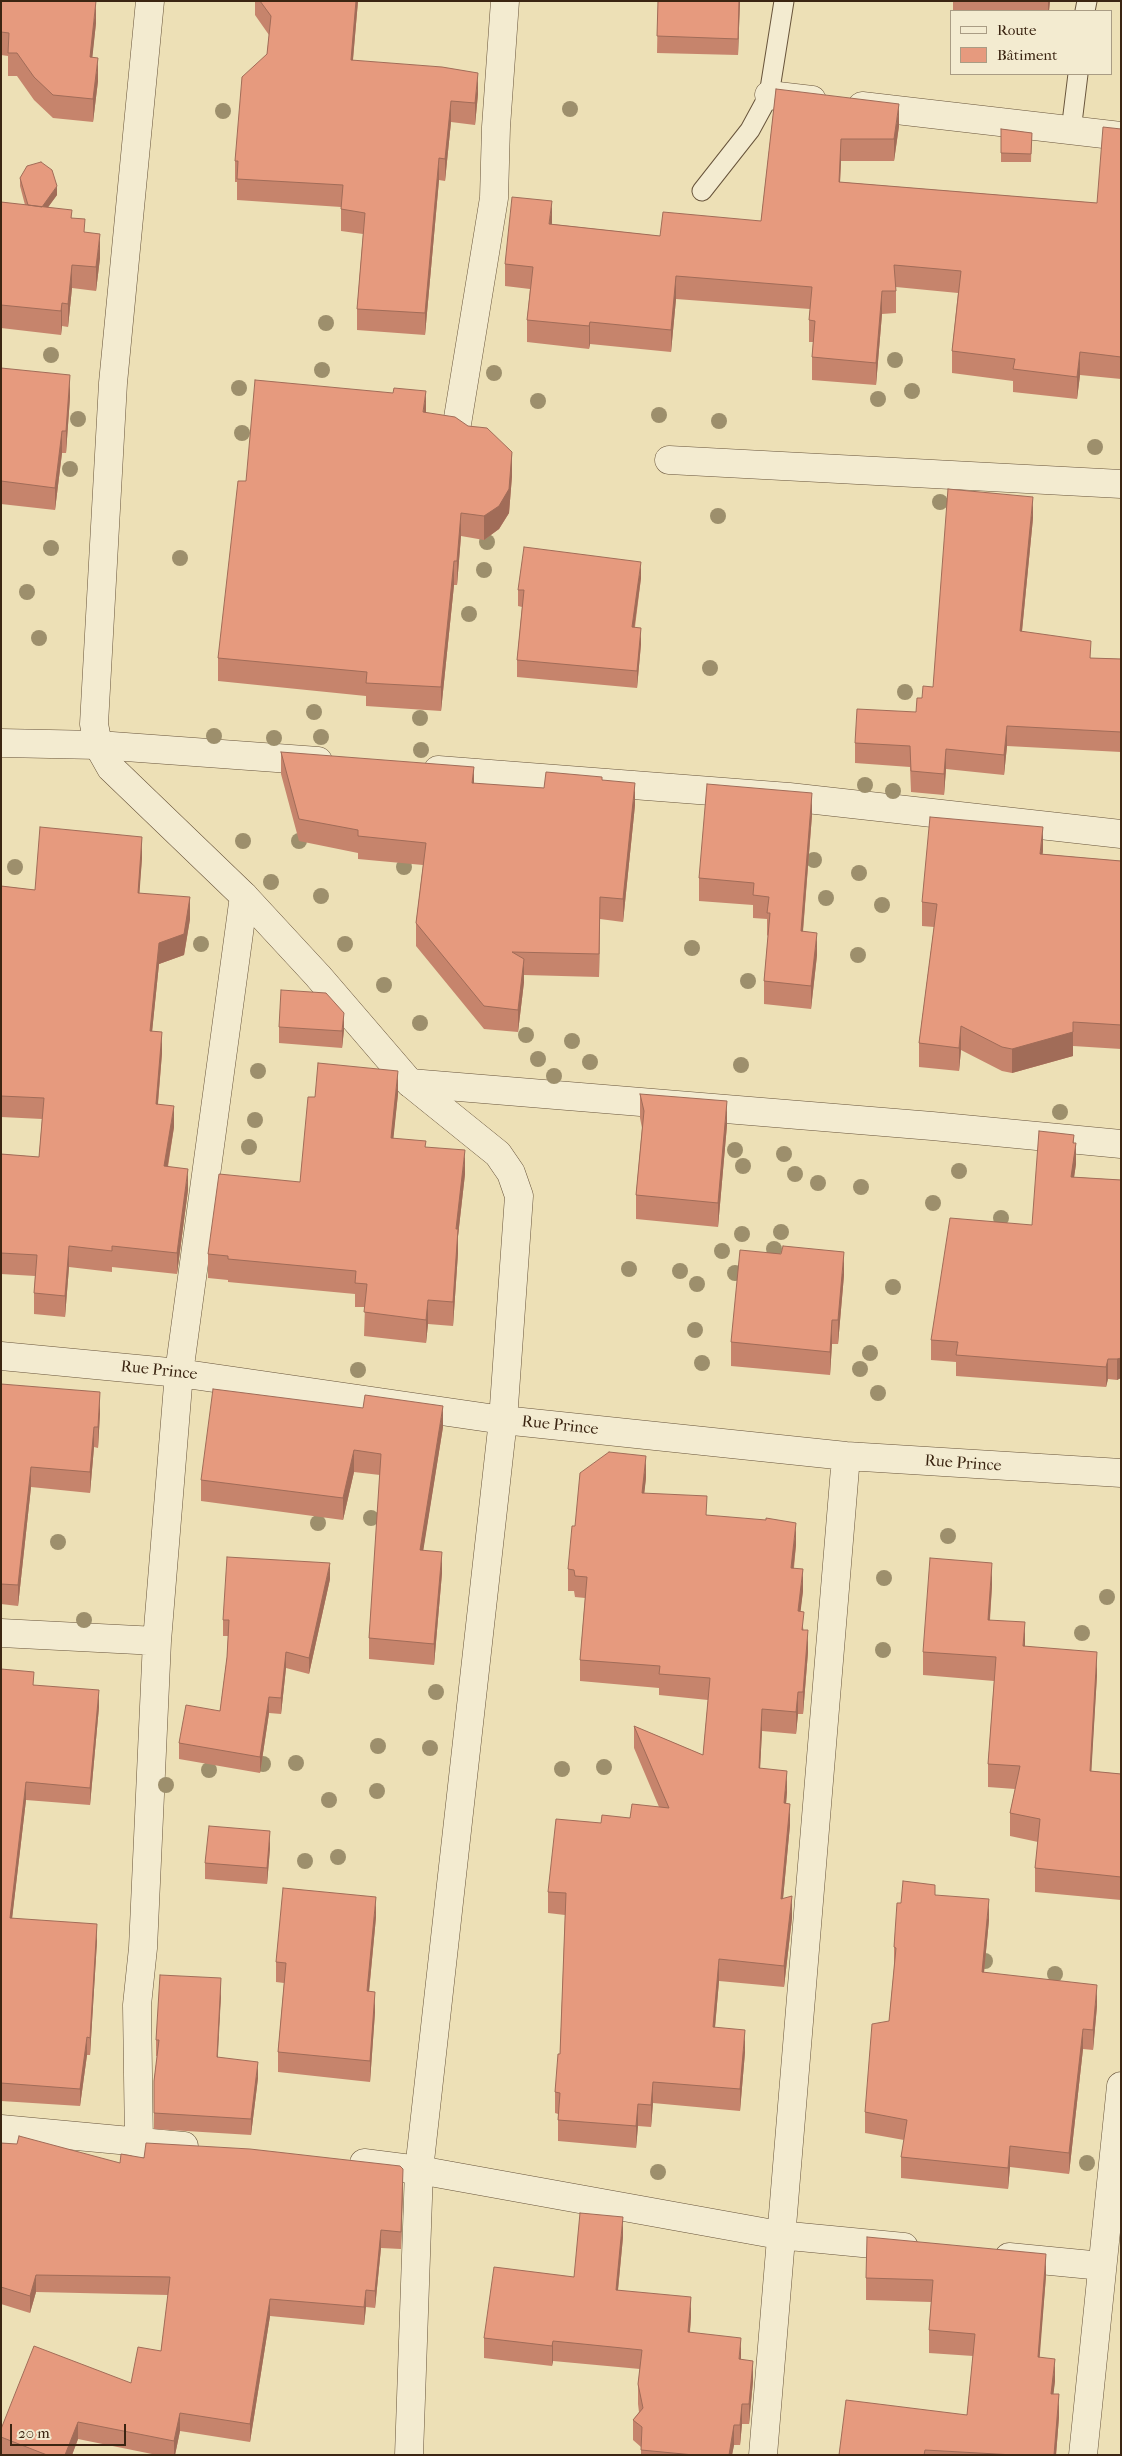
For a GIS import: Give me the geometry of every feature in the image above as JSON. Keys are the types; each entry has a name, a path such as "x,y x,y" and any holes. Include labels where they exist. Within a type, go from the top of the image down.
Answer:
{"street":[{"path":"150,1 114,383 94,724 98,745 111,768 244,896 318,976 410,1084 498,1154 511,1173 519,1196 503,1420 418,2170 409,2455"},
{"path":"457,424 494,198 496,127 505,1"},
{"path":"769,95 1121,136"},
{"path":"669,460 1121,484"},
{"path":"1,742 98,745 345,763"},
{"path":"414,769 789,797 1121,834"},
{"path":"139,2144 137,2005 143,1948 156,1641 179,1373 244,896"},
{"path":"410,1084 932,1126 1121,1144"},
{"name":"Rue Prince","path":"1,1356 179,1373 503,1420 846,1456 1121,1473"},
{"path":"763,2455 779,2235 846,1456"},
{"path":"1,1632 156,1641"},
{"path":"1083,2455 1102,2266 1117,2163 1121,2086"},
{"path":"1,2129 139,2144 204,2148"},
{"path":"340,2161 418,2170 779,2235 926,2249"},
{"path":"985,2255 1102,2266"}],"lane":[{"path":"702,191 750,130 769,95 784,1"},
{"path":"1071,131 1078,75"}],"building":[{"path":"1,1 96,1 90,57 98,58 93,99 53,95 34,77 17,53 8,53 9,33 1,32"},
{"path":"260,1 356,1 351,60 442,67 478,73 475,103 451,101 445,159 439,158 425,313 357,309 365,213 341,209 343,185 237,179 238,161 235,161 242,77 267,54 271,16"},
{"path":"658,1 739,1 738,39 657,36"},
{"path":"776,89 899,104 894,139 841,139 839,182 1097,203 1103,127 1121,129 1121,357 1080,352 1077,377 1013,369 1015,359 952,351 961,271 894,265 896,291 882,291 876,363 812,357 815,321 809,320 812,287 676,276 671,330 590,322 589,326 527,320 533,267 505,264 512,197 552,201 549,224 660,236 663,212 761,221"},
{"path":"1001,129 1032,133 1031,154 1001,153"},
{"path":"41,162 52,170 57,186 42,207 28,205 20,178 27,166"},
{"path":"1,202 72,210 71,218 85,219 84,232 100,234 96,267 72,265 68,304 62,303 61,311 1,305"},
{"path":"1,368 70,375 66,431 62,431 55,488 1,481"},
{"path":"255,380 393,393 394,388 426,391 423,412 455,417 468,426 487,428 512,452 509,489 499,506 484,516 461,513 457,561 454,561 441,687 366,683 367,672 218,658 238,481 246,481"},
{"path":"948,489 1033,497 1020,631 1091,641 1090,658 1121,659 1121,732 1007,726 1004,755 946,749 944,774 911,771 910,746 855,743 857,709 916,712 917,698 922,698 923,686 933,687"},
{"path":"524,547 641,562 632,627 641,628 637,671 517,660 524,590 518,590"},
{"path":"281,752 474,767 472,783 544,788 546,772 602,777 602,780 635,783 623,899 600,897 599,954 512,952 524,959 518,1010 484,1006 416,923 426,843 358,836 358,830 299,819"},
{"path":"707,784 812,793 801,931 817,933 811,986 764,981 770,913 767,913 769,897 753,895 754,883 699,878"},
{"path":"930,817 1043,827 1040,854 1121,861 1121,1025 1073,1022 1073,1032 1012,1049 1002,1047 961,1026 959,1048 919,1043 937,904 922,902"},
{"path":"40,827 142,837 138,893 190,897 184,934 159,943 150,1031 162,1032 156,1104 174,1106 164,1166 188,1169 177,1253 112,1246 112,1251 69,1246 65,1296 34,1293 37,1255 1,1253 1,1154 39,1157 44,1098 1,1096 1,886 35,890"},
{"path":"281,990 326,993 344,1013 342,1031 279,1027"},
{"path":"318,1063 398,1071 391,1138 426,1141 425,1147 465,1150 456,1229 458,1229 453,1302 428,1300 426,1320 364,1312 367,1284 355,1283 356,1271 228,1259 228,1256 208,1254 219,1174 300,1182 308,1097 315,1097"},
{"path":"640,1094 727,1101 718,1203 636,1195 644,1111"},
{"path":"1039,1131 1074,1135 1073,1143 1076,1143 1071,1177 1121,1180 1121,1358 1108,1359 1106,1367 956,1355 958,1342 931,1340 950,1218 1032,1225"},
{"path":"783,1246 844,1252 838,1320 832,1320 830,1352 731,1342 740,1250 781,1254"},
{"path":"1,1384 100,1392 98,1427 94,1427 90,1472 31,1467 18,1585 1,1584"},
{"path":"213,1389 363,1408 365,1395 443,1406 420,1550 442,1552 434,1644 369,1638 381,1454 354,1450 343,1498 201,1480"},
{"path":"609,1452 646,1456 642,1493 707,1496 706,1515 766,1520 766,1518 796,1523 791,1568 803,1569 798,1611 804,1612 802,1630 808,1630 803,1692 798,1692 796,1712 762,1709 759,1768 787,1771 784,1803 790,1804 781,1899 792,1896 784,1966 719,1959 713,2027 745,2030 740,2089 653,2082 651,2105 638,2104 636,2126 558,2120 560,2093 555,2092 558,2054 560,2054 566,1893 548,1892 556,1819 601,1823 602,1815 630,1818 632,1804 669,1808 634,1726 703,1755 710,1678 659,1674 660,1666 580,1660 587,1577 575,1576 574,1570 568,1569 572,1526 575,1526 580,1473"},
{"path":"227,1557 330,1563 309,1658 286,1652 281,1698 269,1697 260,1757 179,1743 186,1705 220,1711 227,1657 229,1620 223,1620"},
{"path":"930,1558 992,1563 988,1620 1025,1622 1023,1646 1097,1652 1090,1771 1121,1774 1121,1877 1035,1868 1040,1819 1010,1813 1020,1766 988,1764 996,1657 923,1652"},
{"path":"1,1669 34,1672 33,1685 99,1690 90,1788 26,1782 10,1918 97,1924 90,2038 87,2037 80,2089 1,2083"},
{"path":"209,1826 270,1831 267,1868 205,1863"},
{"path":"903,1881 935,1885 935,1895 989,1899 982,1972 1097,1985 1093,2030 1083,2029 1069,2153 1010,2146 1008,2168 901,2157 907,2120 865,2112 872,2024 889,2021 896,1948 894,1947 897,1903 901,1903"},
{"path":"283,1888 376,1897 367,1991 375,1992 370,2061 278,2052 286,1963 276,1962"},
{"path":"160,1975 221,1978 217,2057 258,2062 251,2119 154,2113 154,2081 159,2040 156,2040"},
{"path":"19,2136 120,2163 121,2154 144,2158 146,2143 250,2149 400,2166 403,2169 401,2232 381,2230 375,2291 366,2290 364,2307 270,2299 250,2424 180,2413 174,2441 78,2422 65,2455 47,2455 1,2437 1,2429 34,2346 131,2383 138,2347 161,2351 170,2277 36,2275 30,2296 1,2287 1,2143 17,2144"},
{"path":"580,2213 623,2217 616,2290 691,2297 688,2332 741,2338 739,2359 753,2361 749,2404 742,2404 740,2425 734,2425 729,2455 694,2455 641,2450 642,2427 633,2420 643,2408 638,2384 642,2350 553,2341 552,2346 484,2338 494,2267 574,2277"},
{"path":"867,2237 1046,2254 1038,2357 1055,2359 1051,2394 1059,2394 1054,2455 1014,2455 925,2450 924,2455 839,2455 846,2400 967,2415 975,2334 929,2330 933,2280 866,2278"}]}
